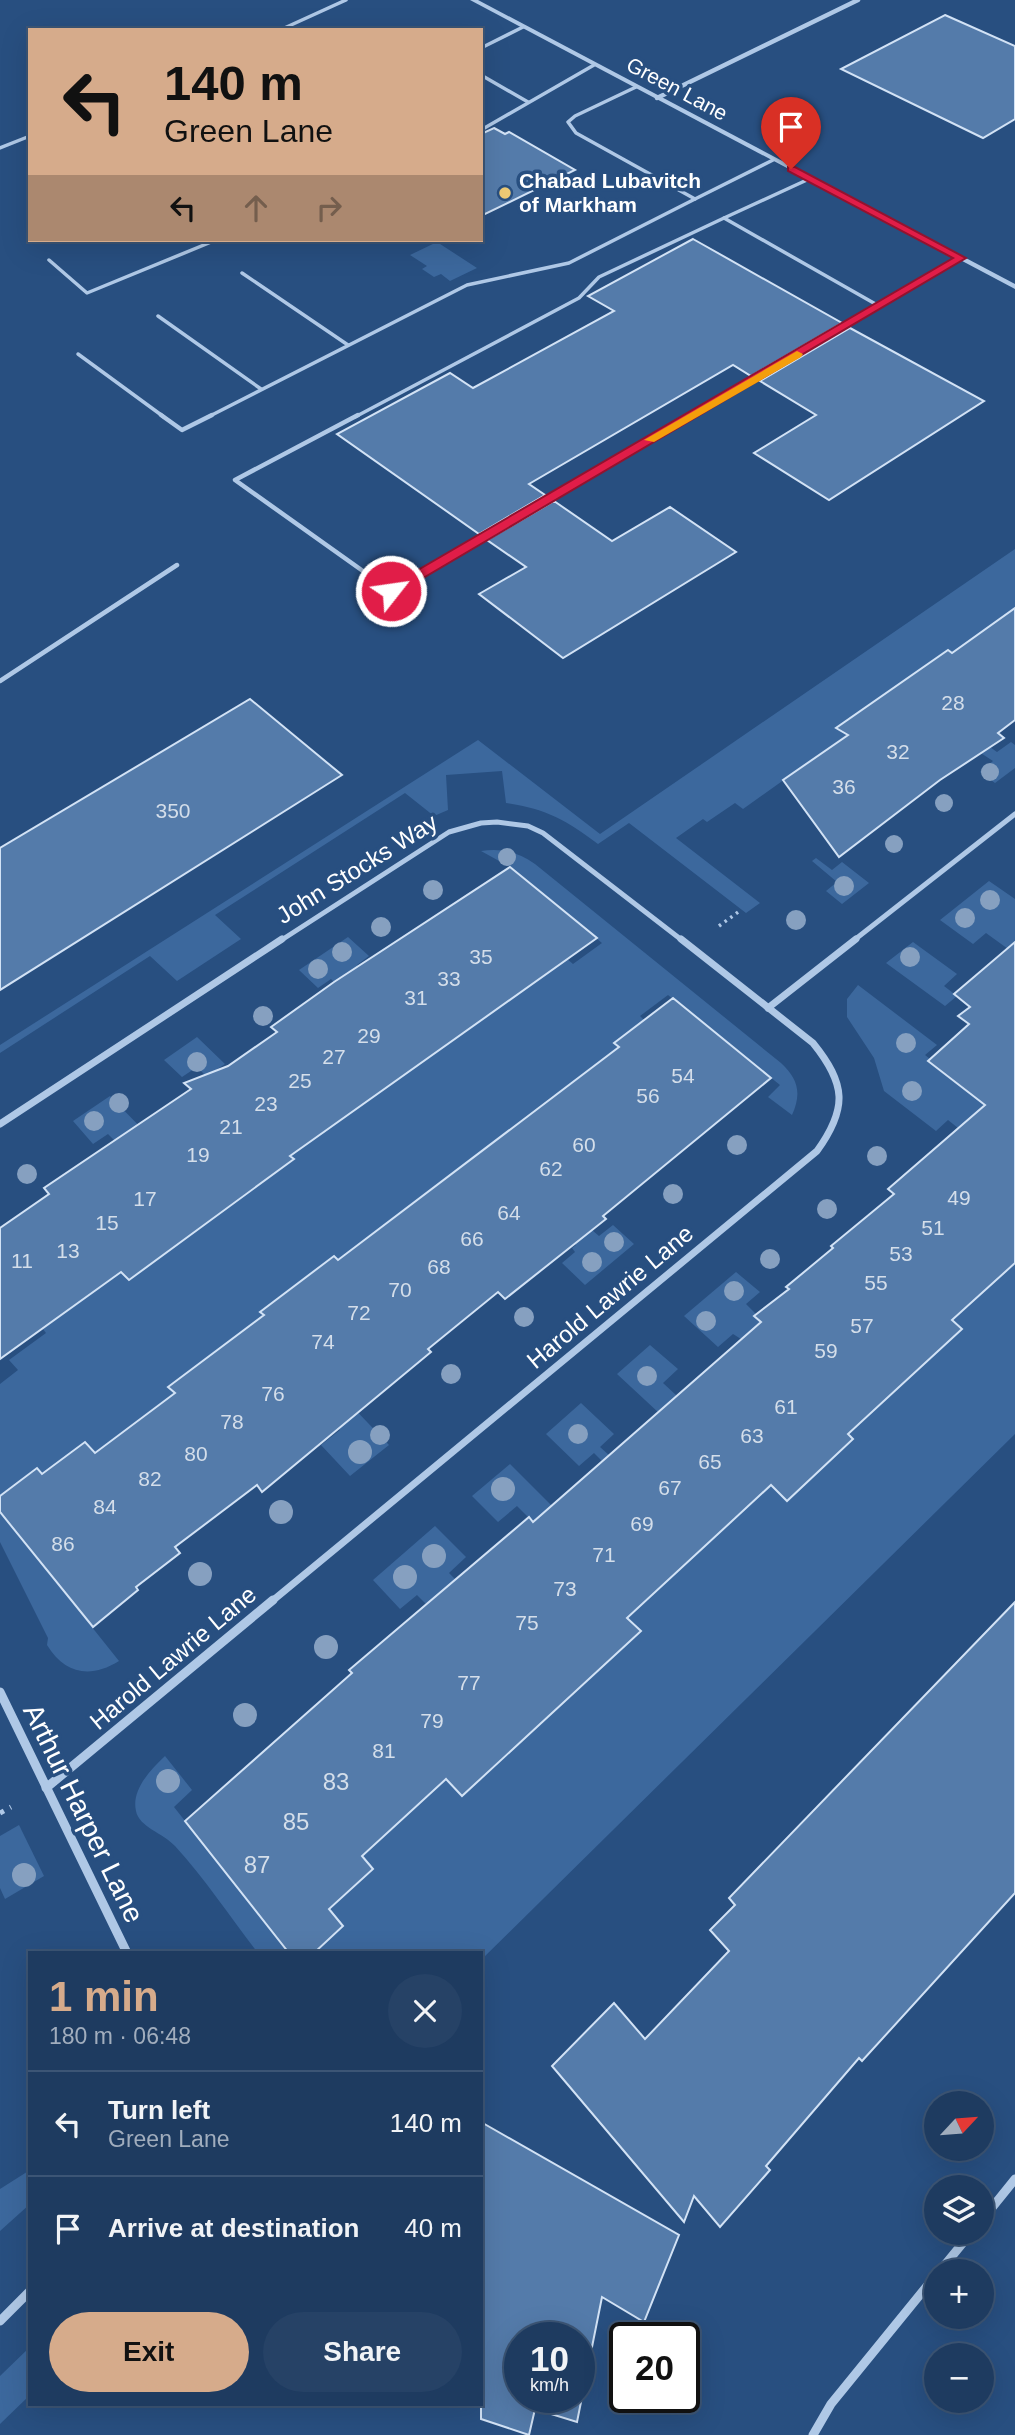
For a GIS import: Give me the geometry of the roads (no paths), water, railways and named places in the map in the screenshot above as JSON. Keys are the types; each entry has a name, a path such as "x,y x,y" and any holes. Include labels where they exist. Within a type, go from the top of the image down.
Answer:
{"street":[{"name":"Green Lane","path":"472,0 1015,287"},
{"path":"657,99 858,0"},
{"path":"768,1008 1015,814"},
{"name":"John Stocks Way","path":"0,1124 434,840 447,832 478,822 513,822 545,832 768,1008"},
{"name":"Harold Lawrie Lane","path":"46,1788 817,1151 834,1129 839,1117 841,1090 837,1076 813,1043 768,1008"},
{"name":"Arthur Harper Lane","path":"0,1692 126,1951"},
{"path":"994,2205 1015,2179"},
{"path":"950,2259 961,2245"},
{"path":"813,2435 831,2404 924,2290"},
{"path":"0,2320 28,2293"}],"lane":[{"path":"284,28 344,1"},
{"path":"483,47 523,27"},
{"path":"483,129 594,65"},
{"path":"483,76 528,102"},
{"path":"636,87 575,116 568,121 570,127 576,133 695,199"},
{"path":"0,148 28,137"},
{"path":"78,354 182,430 467,285 569,263 773,160"},
{"path":"809,178 599,278 579,298 235,480 391,591 960,258"},
{"path":"724,218 879,306"},
{"path":"49,260 88,293 211,242"},
{"path":"242,273 348,345"},
{"path":"158,316 261,389"},
{"path":"0,681 177,565"}],"place":[{"name":"Chabad Lubavitch of Markham","path":"505,193"}]}
